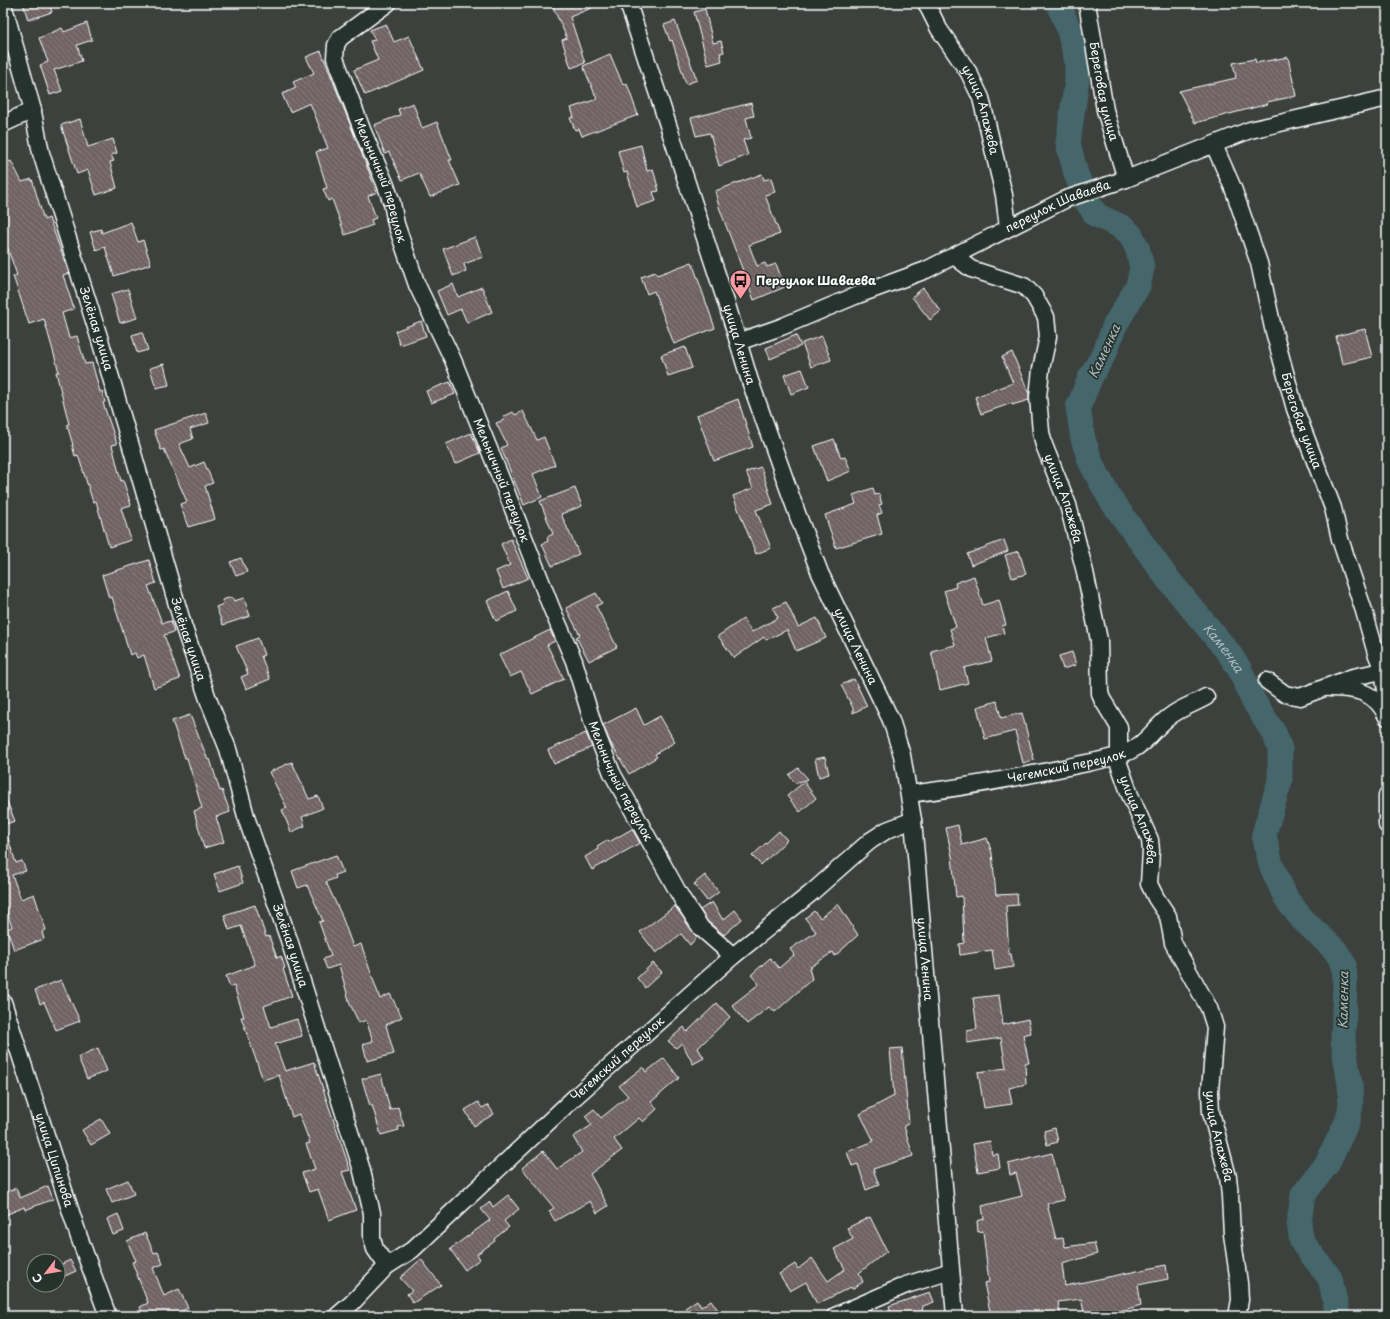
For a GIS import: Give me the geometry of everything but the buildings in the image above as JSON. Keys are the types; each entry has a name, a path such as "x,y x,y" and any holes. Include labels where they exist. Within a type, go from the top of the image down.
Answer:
{"street":[{"name":"Мельничный переулок","path":"388,3 340,38 336,45 335,58 387,190 396,224 417,284 429,314 453,360 574,661 594,727 612,773 682,899 701,928 733,956"},
{"name":"улица Ленина","path":"628,3 779,466 817,566 891,720 902,755 912,820 955,1316"},
{"name":"улица Апажева","path":"926,3 939,29 969,73 981,98 1004,195 1008,227"},
{"name":"Береговая улица","path":"1087,3 1105,110 1126,179"},
{"name":"Зелёная улица","path":"3,4 33,110 41,153 100,340 181,617 208,699 228,749 247,820 289,940 361,1167 372,1213 372,1238 375,1249 387,1266"},
{"name":"переулок Шаваева","path":"738,342 781,327 855,296 926,270 1057,202 1099,189 1265,125 1387,98"},
{"path":"3,124 33,110"},
{"name":"Береговая улица","path":"1214,145 1233,188 1259,263 1273,328 1295,409 1333,508 1340,539 1364,611 1376,653 1385,670 1387,697"},
{"name":"улица Апажева","path":"954,256 971,269 1024,286 1034,296 1046,317 1048,337 1039,383 1041,432 1068,505 1085,572 1099,640 1100,693 1119,727 1119,764 1130,795 1150,840 1151,851 1149,884 1168,916 1173,943 1209,1008 1215,1027 1210,1091 1211,1112 1228,1177 1232,1234 1239,1283 1240,1300 1237,1316"},
{"path":"1267,681 1278,690 1291,696 1300,696 1353,677 1385,670"},
{"path":"1324,688 1346,689 1371,696 1380,703 1387,717"},
{"name":"Чегемский переулок","path":"909,794 970,786 1128,752 1148,740 1168,718 1206,697"},
{"path":"1387,795 1387,825"},
{"name":"Чегемский переулок","path":"336,1316 352,1303 387,1266 412,1250 575,1097 733,956 810,894 870,841 887,830 912,820"},
{"name":"улица Ципинова","path":"3,1002 79,1237 108,1316"},
{"path":"835,1316 906,1285 951,1271"}],"waterway":[{"name":"Каменка","path":"1058,3 1068,27 1077,61 1077,79 1068,143 1076,174 1088,203 1096,215 1122,227 1131,235 1138,250 1142,268 1138,286 1114,327 1105,352 1090,378 1078,408 1083,439 1091,463 1111,500 1167,578 1229,653 1240,670 1253,700 1275,735 1280,749 1280,781 1264,834 1271,865 1287,900 1302,919 1335,950 1344,964 1345,981 1343,1041 1350,1085 1351,1104 1348,1120 1327,1164 1303,1195 1299,1223 1302,1242 1330,1278 1338,1316"}],"place":[{"name":"Переулок Шаваева","path":"741,300"}]}
